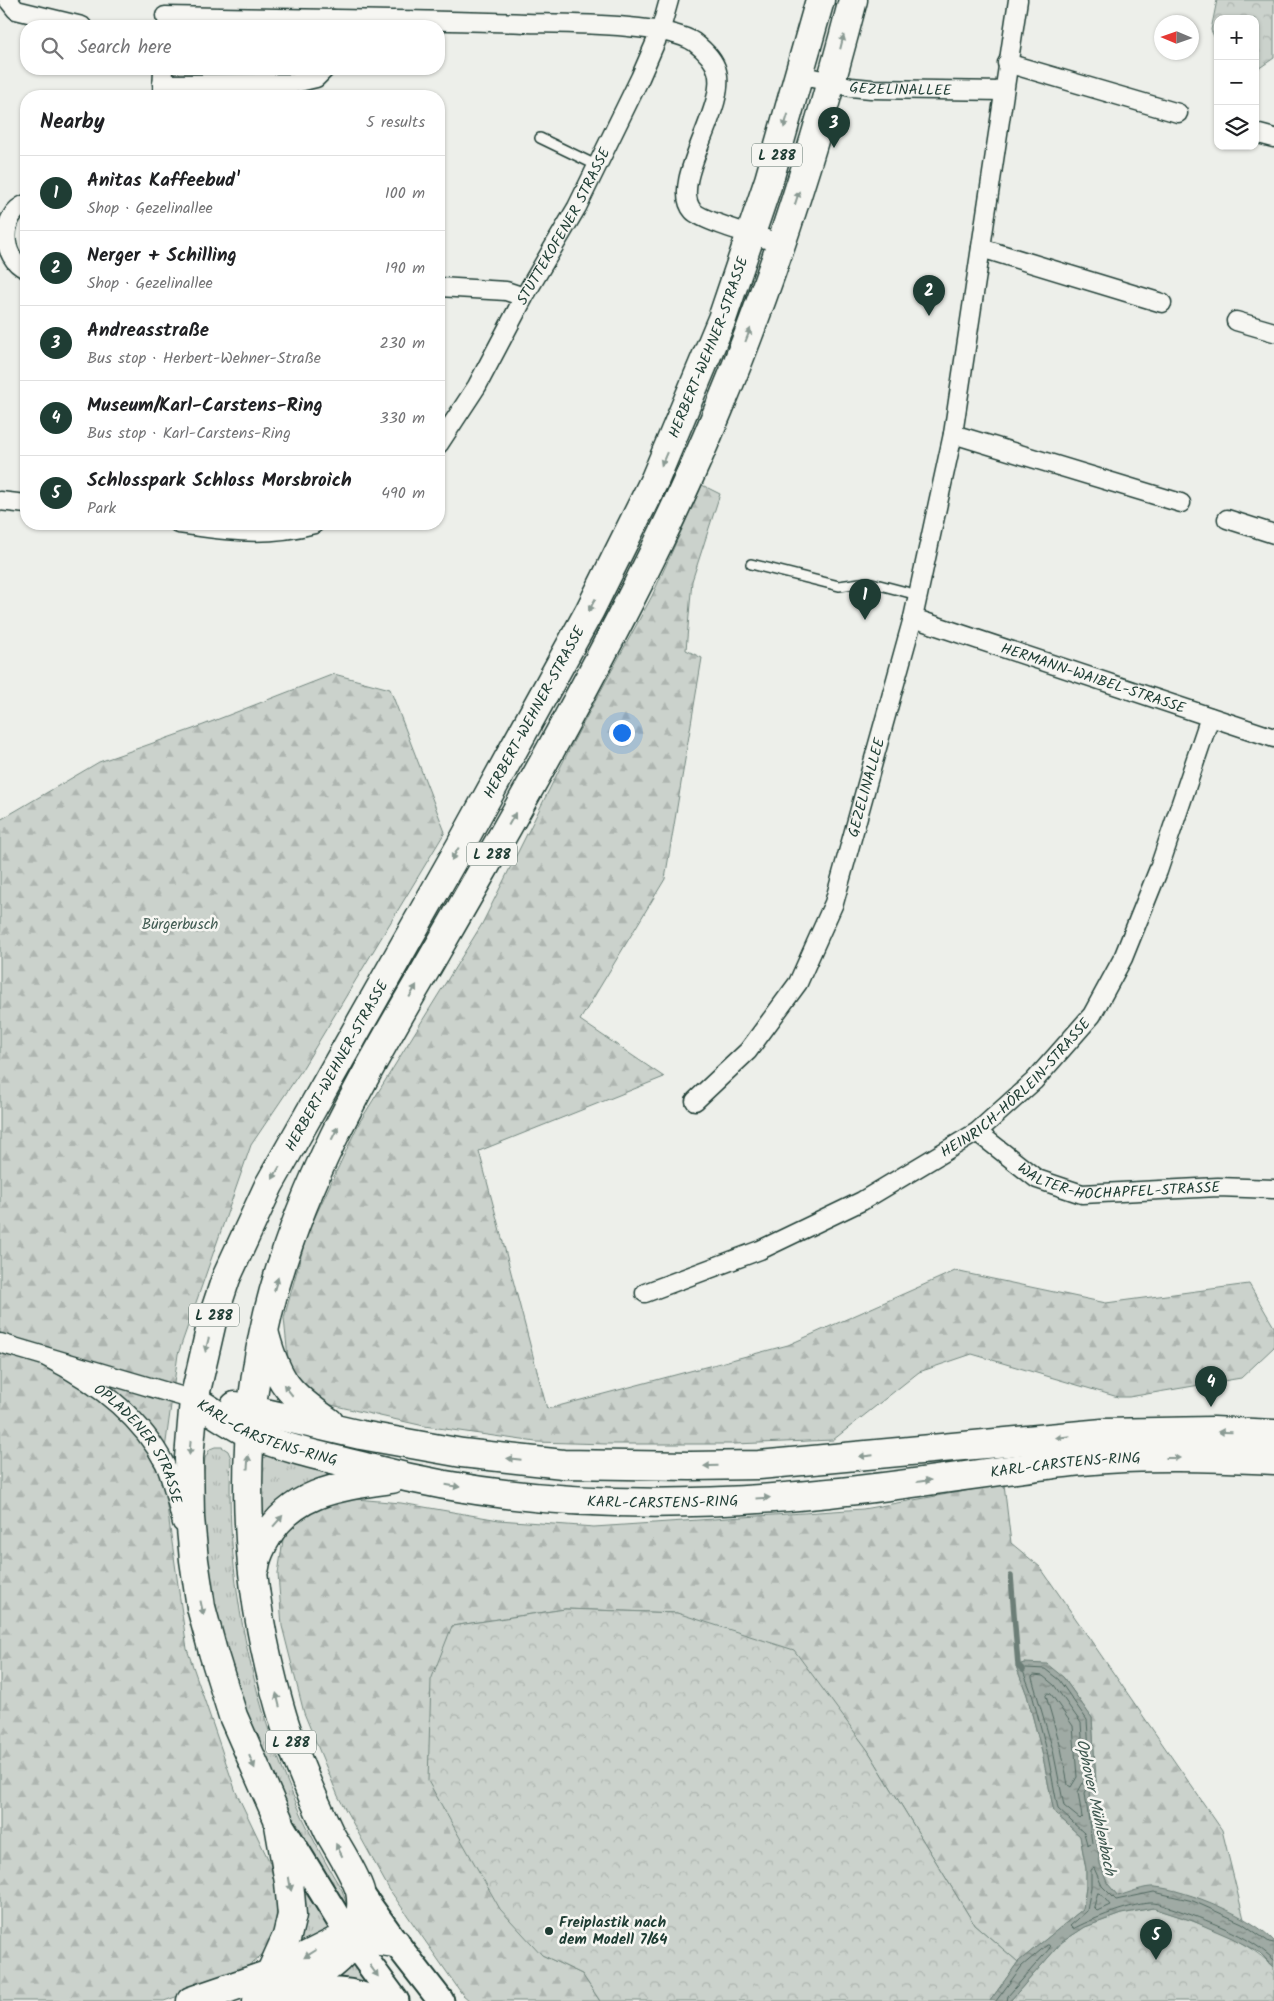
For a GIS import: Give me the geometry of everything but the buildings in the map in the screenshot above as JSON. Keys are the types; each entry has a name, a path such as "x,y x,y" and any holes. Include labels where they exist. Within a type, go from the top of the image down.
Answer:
{"main road":[{"name":"HERBERT-WEHNER-STRASSE","path":"194,1400 216,1309 226,1278 269,1185 540,701 622,548 655,478 722,319 769,180 820,0"},
{"name":"HERBERT-WEHNER-STRASSE","path":"251,1421 254,1384 264,1331 284,1258 302,1208 329,1145 383,1043 484,869 555,741 651,560 719,410 782,244 832,83 852,0"},
{"path":"264,1331 275,1368 284,1384 295,1397 340,1430"},
{"name":"KARL-CARSTENS-RING","path":"194,1400 251,1421 292,1448 405,1478 491,1492 563,1499 691,1502 827,1493 1083,1461 1167,1457 1274,1460"},
{"name":"L 288","path":"194,1400 189,1458 190,1518 201,1607 233,1716 278,1819 352,1941"},
{"name":"KARL-CARSTENS-RING","path":"251,1421 340,1430 462,1453 563,1464 690,1466 759,1465 816,1461 1103,1433 1213,1431 1274,1434"},
{"name":"L 288","path":"251,1421 248,1516 252,1580 271,1673 298,1761 327,1828 361,1894 360,1920 352,1941"},
{"path":"252,1580 256,1558 270,1530 287,1510 312,1496 340,1487 405,1478"},
{"name":"L 288","path":"268,1989 287,1936 292,1915 292,1898 278,1819"},
{"path":"361,1894 441,2001"},
{"path":"268,1989 301,1959 319,1948 332,1943 372,1940 396,1943"},
{"path":"352,1941 396,2001"},
{"path":"192,2001 268,1989 351,1992 376,2001"}],"street":[{"path":"8,0 16,10 57,20"},
{"name":"STÜTTEKOFENER STRASSE","path":"445,435 477,386 524,297 558,241 598,166 660,32 669,0"},
{"name":"GEZELINALLEE","path":"695,1100 748,1051 798,983 834,903 913,618 953,434 1018,0"},
{"path":"165,14 277,20"},
{"path":"445,24 593,25 660,32 692,41 711,58 718,76 716,98 688,181 687,198 690,206 701,217 782,244"},
{"path":"1008,63 1178,113"},
{"name":"GEZELINALLEE","path":"800,74 832,83 871,89 1003,92"},
{"path":"162,83 296,83 316,78 319,75"},
{"path":"20,207 10,213 4,223 0,239 5,253 10,260 20,267"},
{"path":"981,248 1162,303"},
{"path":"445,287 506,291 524,297"},
{"path":"1236,321 1274,332"},
{"path":"953,434 1180,503"},
{"path":"0,500 20,503"},
{"path":"1228,519 1274,534"},
{"path":"221,530 260,533 283,530"},
{"name":"HERMANN-WAIBEL-STRASSE","path":"913,618 1274,738"},
{"name":"HEINRICH-HÖRLEIN-STRASSE","path":"645,1292 760,1250 862,1201 977,1132 1034,1080 1092,1015 1123,958 1155,880 1210,716"},
{"name":"WALTER-HOCHAPFEL-STRASSE","path":"977,1132 1038,1178 1082,1194 1218,1187 1274,1190"},
{"name":"OPLADENER STRASSE","path":"0,1343 194,1400"},
{"name":"OPLADENER STRASSE","path":"46,1357 66,1367 107,1395 137,1423 156,1448 166,1466 184,1533 194,1560"}],"lane":[{"path":"540,138 598,166"},
{"path":"751,564 839,586 868,582 918,595"}],"green space":[{"path":"1217,0 1274,0 1274,58 1259,68 1259,15 1214,15"},
{"path":"1214,15 1214,36 1211,30"},
{"path":"181,75 305,75 303,76"},
{"path":"702,485 720,494 692,581 686,650 702,658 665,879 580,1020 664,1077 479,1151 547,1409 788,1345 955,1271 1106,1303 1249,1284 1274,1327 1274,1347 1241,1378 1129,1397 1118,1397 972,1354 919,1372 833,1440 735,1444 606,1444 536,1442 424,1426 327,1404 303,1390 289,1368 284,1318 307,1234 359,1123 482,924 572,744 652,596"},
{"name":"Bürgerbusch","path":"334,674 390,689 445,832 301,1071 251,1145 178,1354 162,1471 187,1649 236,1792 270,1863 277,1895 276,1925 264,1953 236,1976 164,2001 0,2001 0,820 99,762 193,729"},
{"path":"222,1447 228,1451 231,1458 230,1512 234,1569 255,1682 271,1738 291,1792 315,1843 342,1890 346,1908 299,1837 243,1713 210,1597 201,1511 205,1458 210,1449"},
{"path":"268,1455 331,1473 331,1476 265,1516 262,1515 262,1459"},
{"path":"1004,1484 1011,1543 1040,1567 1222,1830 1244,1919 1195,1897 1154,1887 1118,1896 1107,1883 1100,1864 1090,1793 1096,1783 1092,1718 1063,1677 1024,1663 1016,1666 1027,1695 1042,1752 1054,1812 1080,1836 1086,1869 1083,1909 1018,1962 974,1924 867,1749 677,1613 565,1609 452,1626 542,1955 582,1974 600,2001 470,2001 462,1994 389,1889 338,1796 304,1713 282,1626 278,1574 284,1533 309,1511 345,1498 401,1503 499,1520 594,1527 863,1509"},
{"path":"565,1609 677,1613 794,1650 867,1749 974,1924 1018,1962 990,2001 600,2001 582,1974 542,1955 500,1909 428,1781 431,1680 452,1626"},
{"path":"306,1894 328,1926 329,1933 297,1954 299,1899"},
{"path":"1153,1908 1185,1918 1233,1938 1261,1956 1274,1967 1274,2001 1010,2001 1062,1942 1085,1927 1121,1914"},
{"path":"352,1963 369,1985 334,1981 333,1978"}],"water":[{"path":"1024,1663 1047,1664 1063,1677 1092,1718 1096,1783 1090,1793 1100,1864 1107,1883 1118,1896 1155,1887 1184,1893 1236,1914 1264,1932 1274,1941 1274,1967 1260,1953 1232,1938 1193,1921 1153,1908 1121,1914 1085,1927 1062,1942 1010,2001 990,2001 1018,1962 1083,1909 1086,1887 1086,1869 1080,1836 1054,1812 1042,1752 1027,1695 1016,1666"}],"waterway":[{"name":"Ophover Mühlenbach","path":"1011,1576 1018,1665 1023,1670"}],"place":[{"name":"Andreasstraße","path":"834,148"},
{"name":"Nerger + Schilling","path":"929,316"},
{"name":"Anitas Kaffeebud'","path":"865,620"},
{"name":"Museum/Karl-Carstens-Ring","path":"1211,1407"},
{"name":"Freiplastik nach dem Modell 7/64","path":"549,1931"},
{"name":"Schlosspark Schloss Morsbroich","path":"1156,1960"}]}
